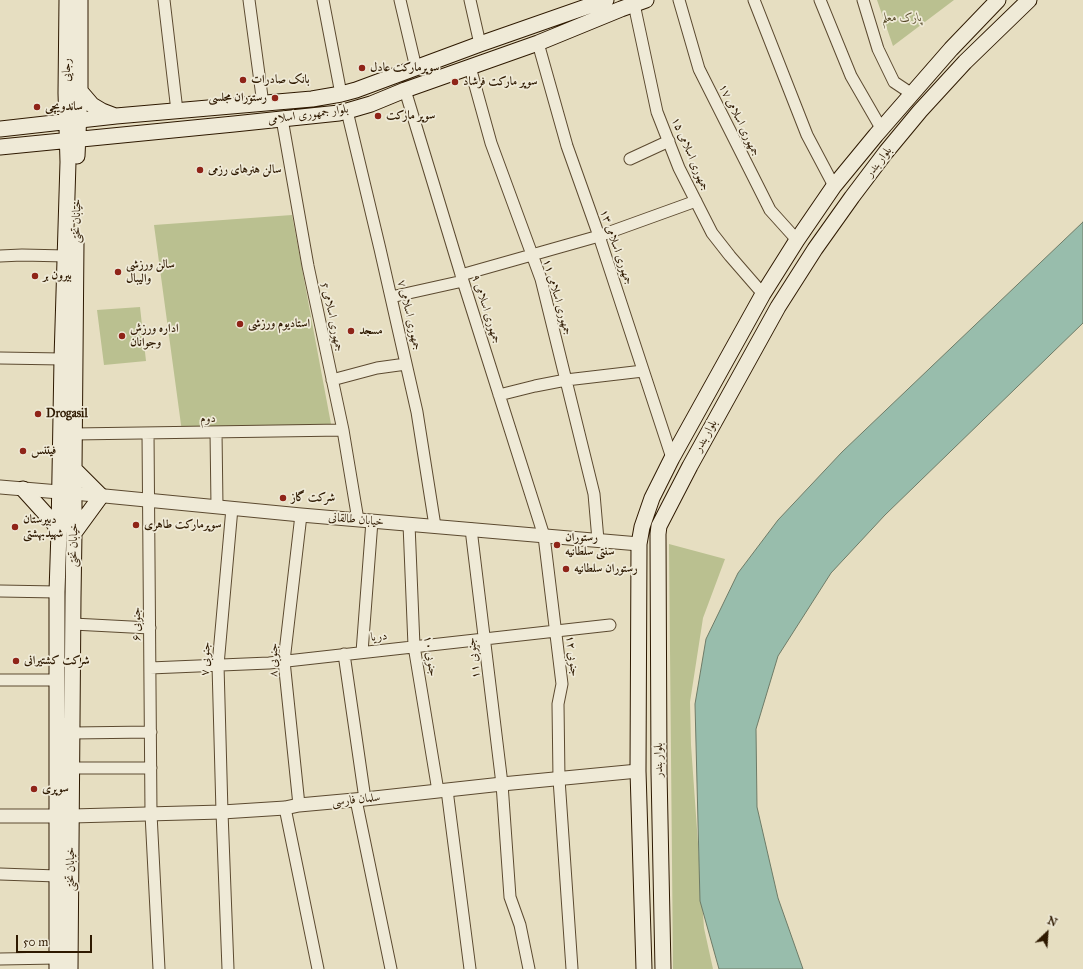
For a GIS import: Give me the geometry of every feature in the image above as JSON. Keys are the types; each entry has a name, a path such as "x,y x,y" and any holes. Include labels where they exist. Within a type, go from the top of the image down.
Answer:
{"main road":[{"name":"رجایی","path":"67,0 73,92 73,140"},
{"name":"رجایی","path":"73,92 80,0"},
{"name":"بلوار جمهوری اسلامی","path":"0,129 116,116 264,104 312,99 341,94 356,90 480,44 606,0"},
{"name":"بلوار بندر","path":"644,969 638,771 639,544 642,527 652,498 672,458 763,294 797,240 834,186 882,128 940,62 998,0"},
{"name":"بلوار بندر","path":"664,969 659,772 659,526 690,466 778,307 815,249 886,152 920,111 965,62 1029,0"},
{"name":"بلوار جمهوری اسلامی","path":"0,147 348,111 538,43 640,2"},
{"path":"940,62 954,75"},
{"path":"50,124 73,92 102,112 116,116"},
{"path":"51,142 73,161 85,148 98,138"},
{"name":"خیابان تختی","path":"70,969 65,816 58,680 57,592 60,531 67,493 74,469 73,140"},
{"name":"خیابان تختی","path":"57,964 57,876 72,768 74,533 67,493 62,359 66,256 73,161"},
{"path":"74,469 101,496 74,533"},
{"path":"22,489 60,531"},
{"path":"641,850 661,849"}],"street":[{"path":"164,0 177,111"},
{"path":"249,0 264,104"},
{"path":"323,0 341,94"},
{"path":"400,0 416,68"},
{"path":"470,0 480,44"},
{"name":"جمهوری اسلامی ۱۷","path":"679,0 700,69 770,210 797,240"},
{"path":"754,0 808,136 834,186"},
{"path":"820,0 851,76 882,128"},
{"path":"863,0 878,49 894,82 912,94"},
{"name":"جمهوری اسلامی ۱۵","path":"640,2 657,112 679,168 712,232 730,256 763,294"},
{"name":"جمهوری اسلامی ۱۳","path":"538,43 567,146 599,236 672,458"},
{"name":"جمهوری اسلامی ۱۱","path":"470,67 491,143 541,279 594,494 598,540"},
{"name":"جمهوری اسلامی ۹","path":"406,90 462,278 544,536"},
{"name":"جمهوری اسلامی ۷","path":"348,111 417,412 435,526"},
{"name":"جمهوری اسلامی 5","path":"282,119 308,266 343,430 358,520"},
{"path":"630,159 669,141"},
{"path":"391,297 462,278 532,255 599,236 696,201"},
{"path":"0,256 66,256"},
{"path":"0,358 62,359"},
{"path":"332,380 377,368 406,364"},
{"path":"499,395 566,380 643,371"},
{"name":"دوم","path":"74,434 343,430"},
{"path":"216,432 217,506"},
{"name":"۶ جنوبی","path":"148,433 151,814 159,969"},
{"name":"خیابان طالقانی","path":"0,487 639,544"},
{"name":"۷ جنوبی","path":"228,969 218,665 232,508"},
{"name":"۸ جنوبی","path":"299,805 284,661 301,515"},
{"path":"362,652 372,521"},
{"name":"۱۰ جنوبی","path":"409,524 414,646 442,790 470,969"},
{"name":"۱۱ جنوبی","path":"471,529 502,784 510,898 520,925 529,969"},
{"name":"۱۲ جنوبی","path":"544,536 562,684 558,704 560,779 572,969"},
{"path":"0,591 57,592"},
{"path":"73,624 150,628"},
{"name":"دریا","path":"150,668 284,661 610,625"},
{"path":"344,654 361,800 391,969"},
{"path":"0,680 58,680"},
{"path":"72,733 151,732"},
{"path":"72,768 151,768"},
{"name":"سلمان فارسی","path":"0,816 151,814 285,808 299,805 361,800 442,790 638,771"},
{"path":"285,808 318,969"},
{"path":"0,874 57,876"},
{"path":"0,959 57,964"}],"green space":[{"name":"پارک معلم","path":"877,0 954,0 893,46"},
{"name":"استادیوم ورزشی","path":"292,215 331,424 182,432 154,225"},
{"name":"اداره ورزش وجوانان","path":"140,307 146,361 104,365 97,310"},
{"path":"669,544 725,559 703,618 690,702 691,745 704,928 713,969 673,969"}],"shaded area":[{"path":"1083,222 1083,323 885,515 831,573 778,656 756,729 757,807 778,898 803,969 719,969 700,901 695,704 706,639 738,573 778,520 842,452"}],"place":[{"name":"سوپرمارکت عادل","path":"362,68"},
{"name":"بانک صادرات","path":"243,80"},
{"name":"سوپر مارکت فرشاد","path":"455,82"},
{"name":"رستوران مجلسی","path":"275,98"},
{"name":"ساندویچی","path":"37,107"},
{"name":"سوپر مارکت","path":"378,116"},
{"name":"سالن هنرهای رزمی","path":"200,170"},
{"name":"سالن ورزشی والیبال","path":"118,272"},
{"name":"بیرون بر","path":"35,276"},
{"name":"استادیوم ورزشی","path":"240,324"},
{"name":"مسجد","path":"351,331"},
{"name":"اداره ورزش وجوانان","path":"122,336"},
{"name":"Drogasil","path":"38,414"},
{"name":"فیتنس","path":"23,451"},
{"name":"شرکت گاز","path":"283,498"},
{"name":"سوپرمارکت طاهری","path":"136,525"},
{"name":"دبیرستان شهیدبهشتی","path":"15,527"},
{"name":"رستوران سنتی سلطانیه","path":"557,545"},
{"name":"رستوران سلطانیه","path":"566,569"},
{"name":"شرکت کشتیرانی","path":"16,661"},
{"name":"سوپری","path":"34,789"}]}
